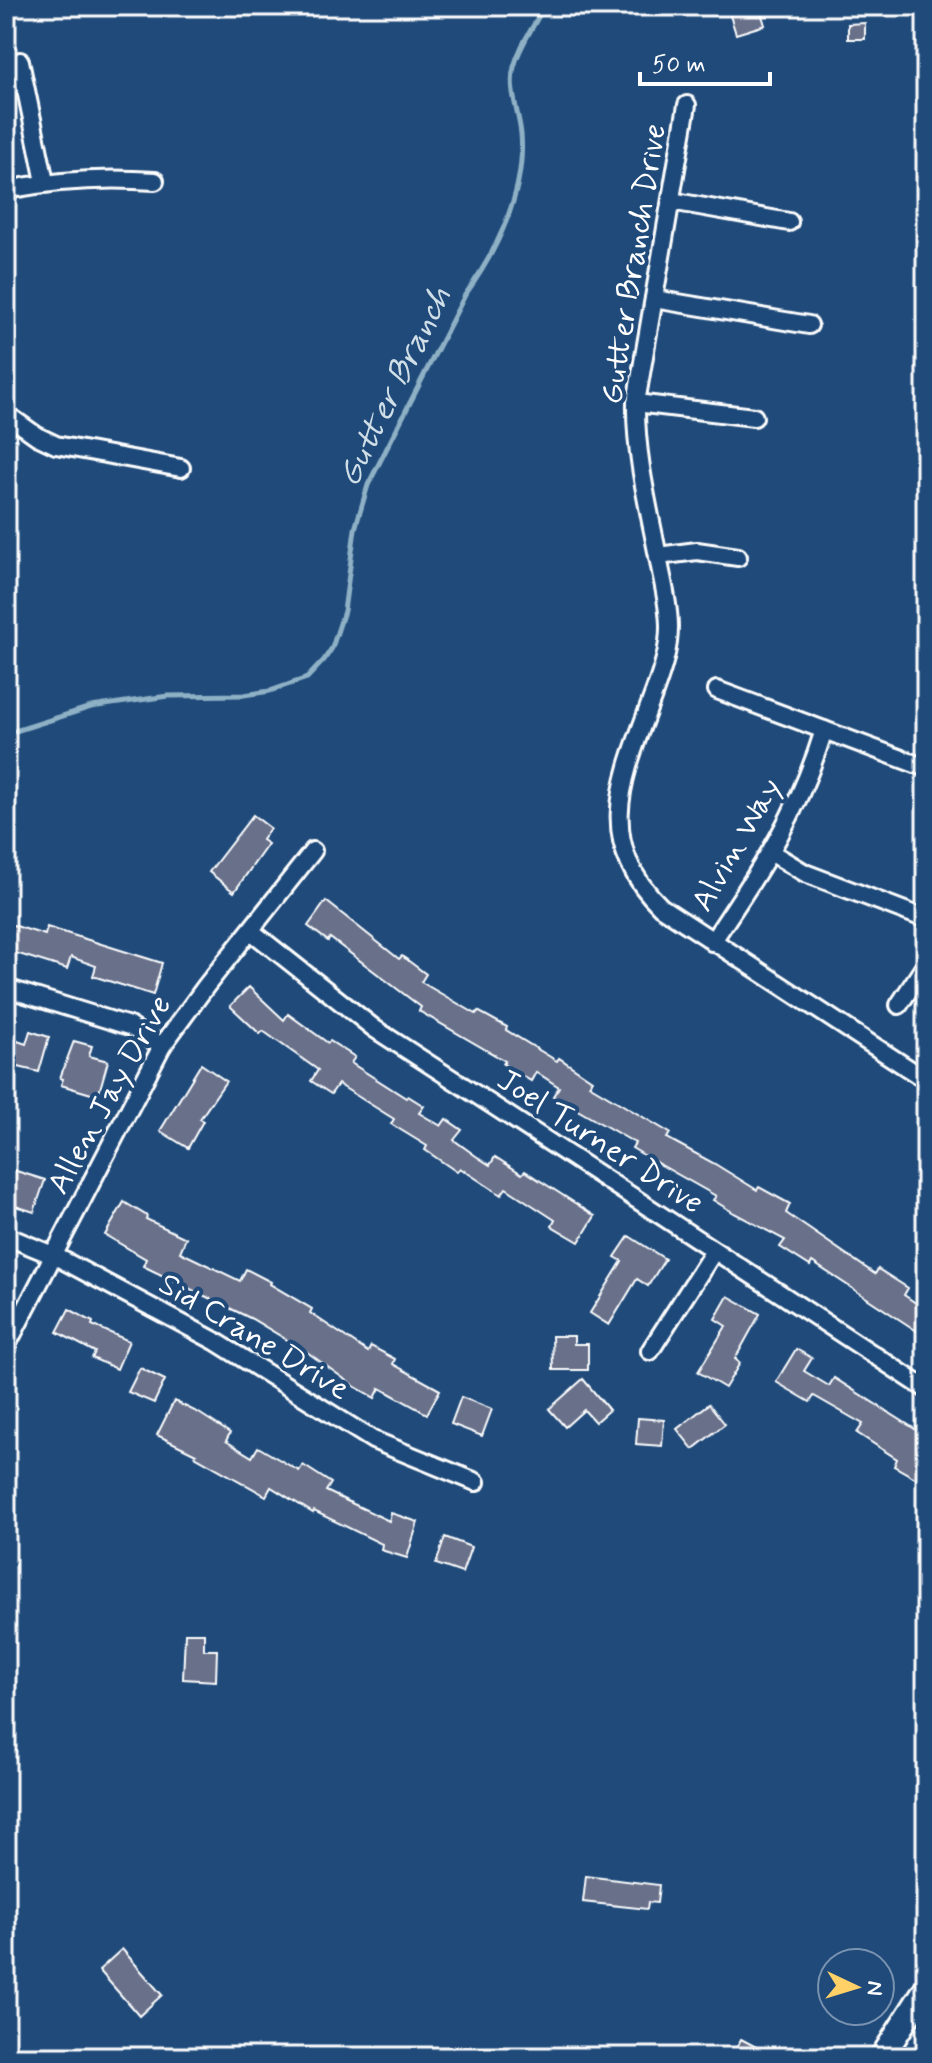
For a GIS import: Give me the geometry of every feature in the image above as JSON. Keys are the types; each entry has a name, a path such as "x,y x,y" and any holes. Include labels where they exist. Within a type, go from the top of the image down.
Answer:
{"main road":[{"path":"882,2057 926,1988"}],"street":[{"path":"20,61 45,182"},
{"name":"Gutter Branch Drive","path":"687,105 636,403 639,447 668,610 669,642 622,781 619,827 626,857 650,896 673,916 926,1080"},
{"path":"6,190 45,182 94,178 155,181"},
{"path":"671,201 789,222"},
{"path":"654,299 809,325"},
{"path":"636,403 754,417"},
{"path":"6,414 56,445 181,468"},
{"path":"658,556 697,551 738,557"},
{"path":"717,690 926,768"},
{"name":"Alvin Way","path":"712,942 772,853 797,806 824,730"},
{"name":"Allen Jay Drive","path":"8,1343 162,1046 313,851"},
{"path":"772,853 805,873 926,919"},
{"name":"Joel Turner Drive","path":"251,931 386,1037 926,1389"},
{"path":"899,1005 926,964"},
{"path":"6,988 129,1026 162,1046"},
{"name":"Sid Crane Drive","path":"6,1236 55,1256 215,1341 373,1440 476,1482"},
{"path":"650,1351 714,1251"}],"building":[{"path":"727,6 759,6 765,25 736,34"},
{"path":"865,23 865,39 848,39 848,24"},
{"path":"253,815 270,828 262,840 268,844 234,892 209,872"},
{"path":"326,901 399,959 402,956 426,974 421,982 476,1014 478,1011 507,1027 506,1030 557,1061 559,1058 592,1080 589,1085 670,1133 667,1138 757,1190 759,1187 790,1204 786,1213 875,1274 878,1269 908,1288 904,1295 926,1310 926,1337 812,1262 810,1266 780,1247 785,1240 734,1213 713,1200 716,1196 632,1148 635,1143 553,1096 559,1087 536,1072 531,1081 503,1064 505,1061 419,1011 421,1007 330,938 328,941 308,926"},
{"path":"6,923 45,935 47,927 162,963 153,995 93,976 96,966 71,957 67,969 6,950"},
{"path":"249,987 284,1020 288,1014 328,1043 330,1041 355,1057 351,1063 424,1106 419,1113 441,1126 446,1119 462,1130 454,1140 476,1156 490,1165 495,1157 522,1174 525,1171 595,1216 579,1242 552,1226 555,1220 506,1188 501,1195 460,1168 457,1172 425,1150 427,1146 391,1124 394,1119 338,1084 331,1094 311,1081 318,1070 263,1031 260,1034 230,1006"},
{"path":"30,1031 49,1037 39,1072 6,1064 6,1037 26,1044"},
{"path":"74,1041 92,1046 89,1056 108,1061 98,1096 61,1085 63,1079 60,1078"},
{"path":"201,1064 226,1081 200,1119 203,1121 188,1148 160,1131"},
{"path":"13,1170 45,1180 34,1212 6,1203 6,1190"},
{"path":"124,1202 147,1216 146,1219 186,1238 180,1252 240,1281 246,1269 271,1282 368,1352 371,1346 395,1359 393,1364 440,1390 427,1414 380,1388 375,1398 252,1319 143,1266 146,1259 105,1235"},
{"path":"629,1236 665,1259 648,1286 637,1279 609,1325 590,1313 622,1261 615,1257"},
{"path":"728,1296 760,1314 735,1359 740,1363 725,1388 698,1372 726,1326 715,1319"},
{"path":"69,1309 93,1322 92,1325 129,1341 117,1369 92,1358 95,1352 57,1332"},
{"path":"552,1336 574,1336 574,1344 588,1344 588,1370 553,1370"},
{"path":"796,1349 812,1358 804,1371 829,1386 834,1378 926,1436 926,1484 894,1466 897,1459 857,1433 863,1424 814,1396 810,1402 776,1382"},
{"path":"140,1368 165,1380 154,1403 128,1392"},
{"path":"583,1379 609,1410 595,1422 584,1410 565,1427 549,1409"},
{"path":"461,1397 492,1409 482,1436 451,1424"},
{"path":"174,1401 230,1433 226,1441 252,1457 258,1447 299,1471 303,1465 331,1483 326,1491 389,1521 391,1513 418,1522 407,1558 381,1550 382,1544 313,1513 271,1487 266,1496 196,1454 157,1435"},
{"path":"709,1404 725,1424 693,1449 677,1429"},
{"path":"638,1418 664,1420 662,1446 636,1444"},
{"path":"445,1537 471,1547 462,1573 436,1564"},
{"path":"185,1633 204,1633 204,1650 217,1650 216,1681 183,1679"},
{"path":"586,1876 659,1885 657,1903 648,1902 647,1909 583,1902"},
{"path":"122,1949 162,1995 139,2016 99,1970"},
{"path":"741,2039 775,2057 732,2057"}],"waterway":[{"name":"Gutter Branch","path":"6,734 91,707 168,696 244,695 270,691 307,678 324,660 332,648 344,611 355,529 368,485 507,219 519,177 521,155 512,76 520,51 544,6"}]}
